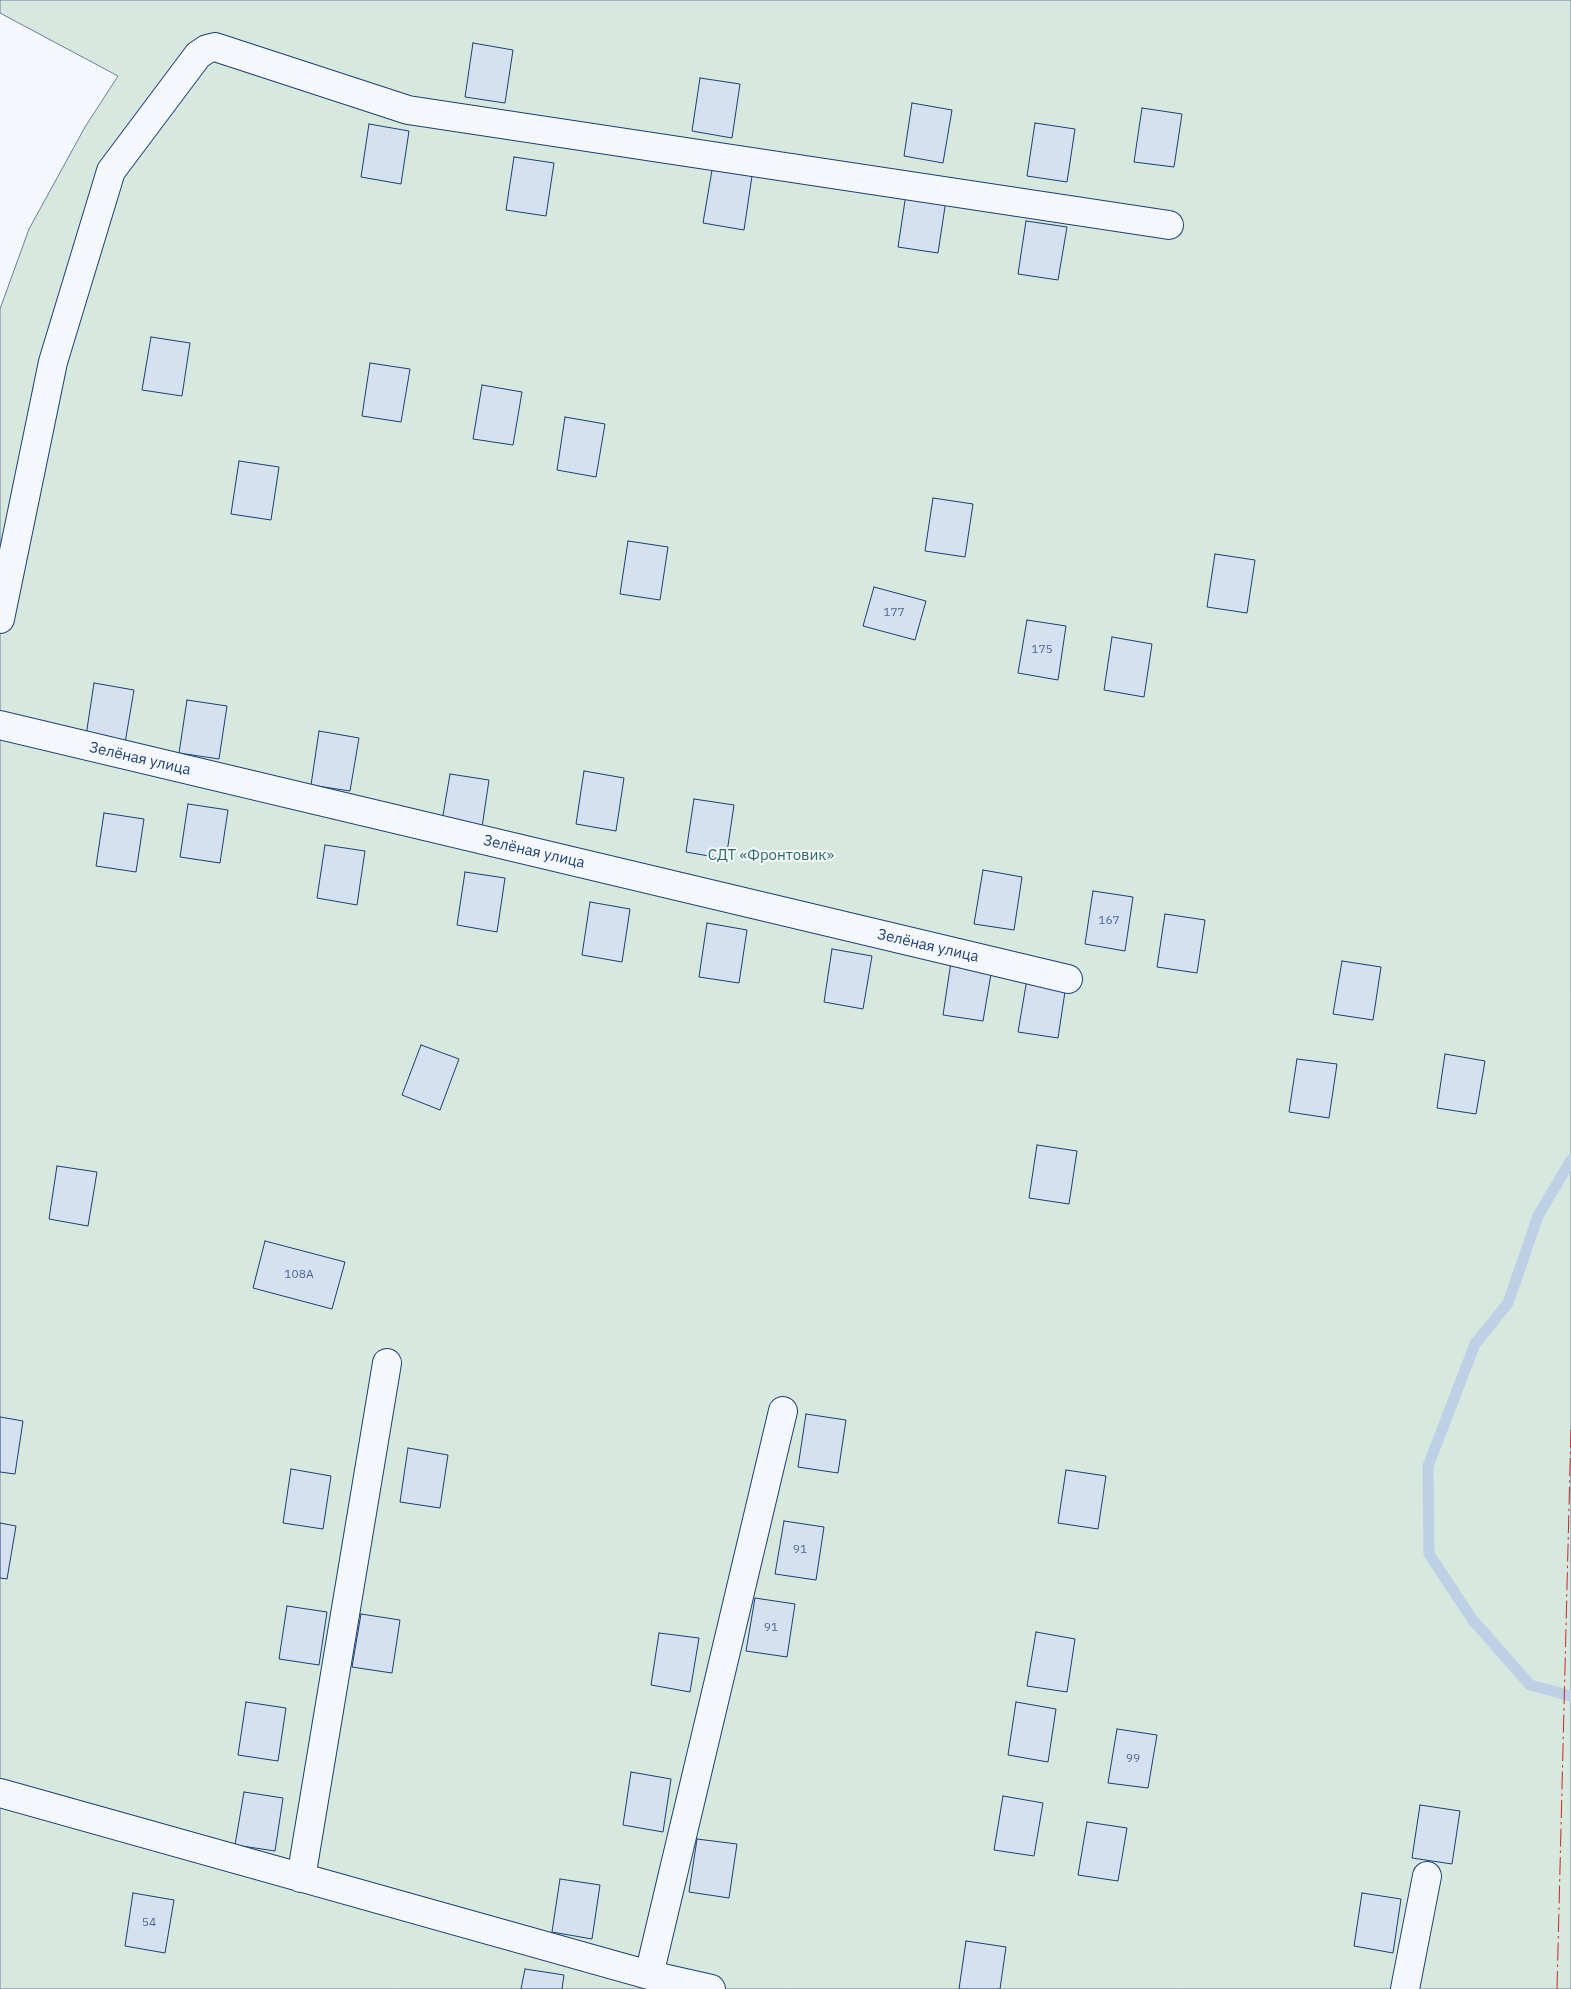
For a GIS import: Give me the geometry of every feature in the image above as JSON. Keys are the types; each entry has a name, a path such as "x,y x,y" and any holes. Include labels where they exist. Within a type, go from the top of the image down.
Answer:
{"lane":[{"path":"0,619 53,362 111,171 198,55 207,49 215,47 408,110 1169,225"},
{"name":"Зелёная улица","path":"0,725 1068,980"},
{"path":"301,1878 387,1363"},
{"path":"649,1976 783,1411"},
{"path":"0,1793 649,1976 712,1989"},
{"path":"1405,1989 1427,1876"}],"green space":[{"name":"СДТ «Фронтовик»","path":"0,0 1571,0 1571,1989 0,1989 0,309 29,229 85,127 118,76 0,13"}],"building":[{"path":"473,43 513,50 505,103 465,97"},
{"path":"700,78 740,84 732,138 692,131"},
{"path":"912,103 952,110 943,163 904,156"},
{"path":"1142,108 1182,114 1174,167 1134,162"},
{"path":"1035,123 1075,129 1067,182 1027,176"},
{"path":"369,124 409,131 401,184 361,177"},
{"path":"514,157 554,163 546,216 506,210"},
{"path":"712,170 752,176 744,230 703,223"},
{"path":"906,194 946,200 938,253 898,247"},
{"path":"1026,221 1067,227 1058,280 1018,274"},
{"path":"151,337 190,343 182,396 142,390"},
{"path":"370,363 410,369 401,422 362,416"},
{"path":"482,385 522,392 513,445 473,439"},
{"path":"565,417 605,424 596,477 557,470"},
{"path":"239,461 279,467 271,520 231,514"},
{"path":"933,498 973,504 965,557 925,551"},
{"path":"628,541 668,547 660,600 620,594"},
{"path":"1215,554 1255,560 1247,613 1207,607"},
{"path":"874,587 926,601 915,640 863,626"},
{"path":"1027,620 1066,626 1058,680 1018,673"},
{"path":"1112,637 1152,644 1144,697 1104,690"},
{"path":"94,683 134,690 125,743 86,736"},
{"path":"187,700 227,706 219,759 179,753"},
{"path":"319,731 359,738 350,791 311,785"},
{"path":"584,771 624,778 616,831 576,824"},
{"path":"450,774 489,780 481,834 441,827"},
{"path":"694,799 734,805 726,859 686,852"},
{"path":"188,804 228,810 220,863 180,857"},
{"path":"104,813 144,819 136,872 96,866"},
{"path":"325,845 365,851 357,905 317,898"},
{"path":"983,870 1022,877 1014,930 974,924"},
{"path":"465,872 505,878 497,932 457,925"},
{"path":"1093,891 1133,897 1125,951 1085,944"},
{"path":"590,902 630,909 622,962 582,955"},
{"path":"1165,914 1205,920 1197,973 1157,967"},
{"path":"707,923 747,930 739,983 699,977"},
{"path":"832,949 872,956 863,1009 824,1002"},
{"path":"1342,961 1381,967 1373,1020 1333,1014"},
{"path":"951,962 992,968 983,1021 943,1015"},
{"path":"1027,979 1066,985 1058,1038 1018,1032"},
{"path":"421,1045 459,1059 440,1110 402,1095"},
{"path":"1445,1054 1485,1061 1476,1114 1437,1108"},
{"path":"1297,1059 1337,1064 1329,1118 1289,1112"},
{"path":"1037,1145 1077,1151 1069,1204 1029,1198"},
{"path":"57,1166 97,1172 88,1226 49,1219"},
{"path":"265,1241 345,1262 332,1309 253,1288"},
{"path":"806,1414 846,1420 838,1473 798,1467"},
{"path":"0,1417 23,1421 15,1474 0,1472"},
{"path":"408,1448 448,1455 440,1508 400,1502"},
{"path":"291,1469 331,1476 323,1529 283,1523"},
{"path":"1066,1470 1106,1476 1098,1529 1058,1523"},
{"path":"784,1521 824,1527 816,1580 775,1574"},
{"path":"0,1523 16,1526 7,1579 0,1578"},
{"path":"755,1598 795,1604 787,1657 746,1651"},
{"path":"287,1606 327,1612 319,1665 279,1659"},
{"path":"361,1614 400,1620 392,1673 352,1667"},
{"path":"1036,1632 1075,1639 1067,1692 1027,1686"},
{"path":"659,1633 699,1638 690,1692 651,1685"},
{"path":"246,1702 286,1708 278,1761 238,1755"},
{"path":"1016,1702 1056,1709 1048,1762 1008,1755"},
{"path":"1117,1729 1157,1735 1148,1788 1108,1783"},
{"path":"631,1772 671,1779 663,1832 623,1825"},
{"path":"244,1792 283,1798 275,1851 235,1845"},
{"path":"1003,1796 1043,1803 1034,1856 994,1850"},
{"path":"1420,1805 1460,1811 1452,1864 1412,1858"},
{"path":"1087,1822 1127,1828 1118,1881 1078,1875"},
{"path":"697,1839 737,1844 729,1898 689,1892"},
{"path":"560,1879 600,1885 592,1939 552,1932"},
{"path":"133,1893 174,1900 165,1953 125,1946"},
{"path":"1362,1893 1401,1899 1393,1953 1354,1946"},
{"path":"966,1941 1006,1947 1000,1989 959,1989"},
{"path":"525,1969 564,1975 562,1989 521,1989"}],"waterway":[{"path":"1571,1160 1538,1216 1508,1303 1475,1344 1428,1466 1429,1554 1472,1619 1530,1685 1571,1696"}],"power":[{"path":"1557,1989 1571,1427"}]}
